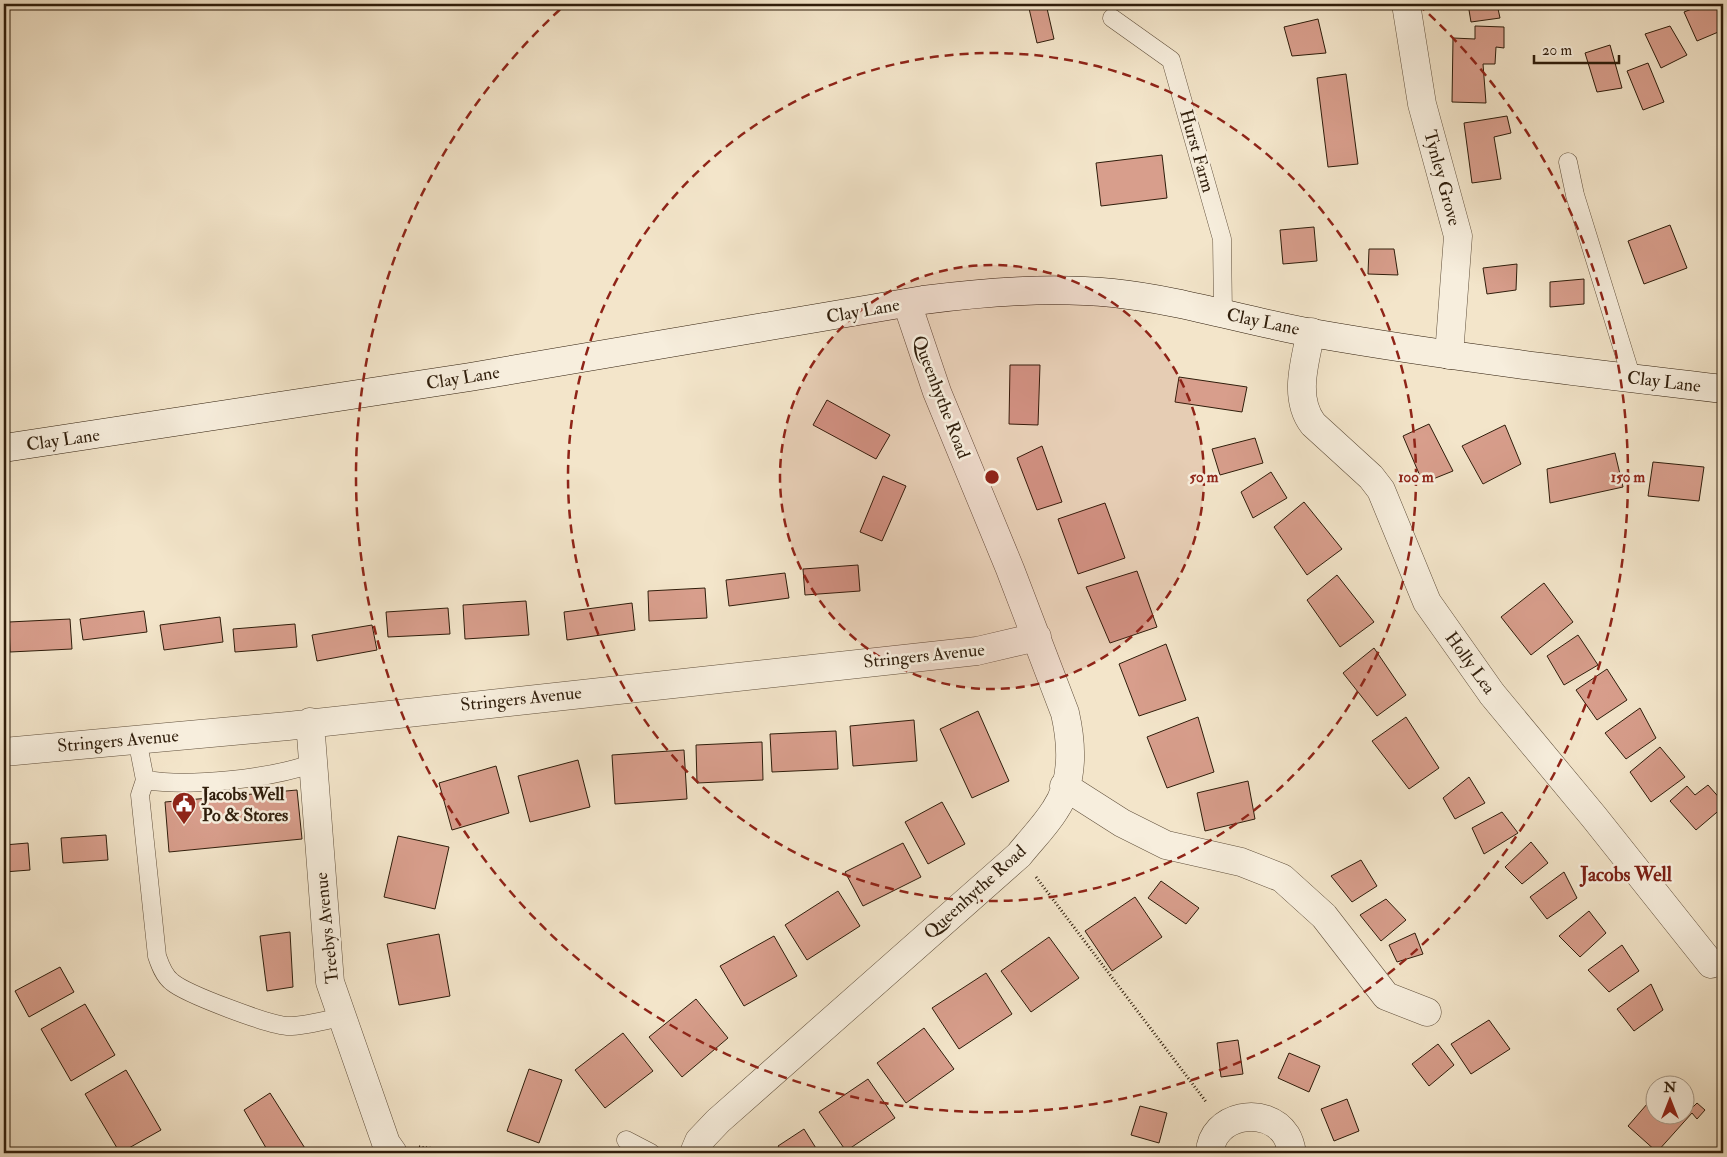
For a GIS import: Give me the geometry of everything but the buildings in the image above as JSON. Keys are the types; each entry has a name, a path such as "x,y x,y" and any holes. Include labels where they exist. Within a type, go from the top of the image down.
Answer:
{"street":[{"name":"Tynley Grove","path":"1406,4 1422,104 1458,236 1449,355"},
{"name":"Clay Lane","path":"4,448 470,377 982,292 1070,290 1133,296 1311,332 1449,355 1723,389"},
{"name":"Queenhythe Road","path":"694,1153 699,1141 718,1121 1019,855 1056,809 1064,786 1071,754 1070,736 1065,713 1037,637 937,392 907,303"},
{"name":"Holly Lea","path":"1311,332 1302,385 1305,414 1313,424 1371,477 1381,490 1427,602 1492,694 1594,817 1711,964"},
{"name":"Stringers Avenue","path":"4,752 310,722 977,651 1037,637"},
{"name":"Treebys Avenue","path":"310,722 311,764 330,982 390,1148"},
{"path":"1064,786 1122,823 1166,845 1241,862 1282,878 1324,916 1386,996 1427,1012"},
{"path":"1210,1153 1215,1137 1224,1125 1244,1117 1264,1118 1277,1124 1286,1135 1292,1153"}],"lane":[{"name":"Hurst Farm","path":"1112,18 1171,60 1222,239 1223,314"},
{"path":"1568,162 1575,195 1632,379"},
{"path":"137,739 145,780 140,795 157,956 162,970 170,981 186,991 222,1005 289,1026 342,1017"},
{"path":"145,780 170,784 284,774 311,764"},
{"path":"626,1140 651,1153"}],"path":[{"path":"1019,855 1224,1125"},
{"path":"390,1148 474,1153"}],"place":[{"name":"Jacobs Well Po & Stores","path":"184,825"}],"district":[{"name":"Jacobs Well","path":"1626,874"}]}
